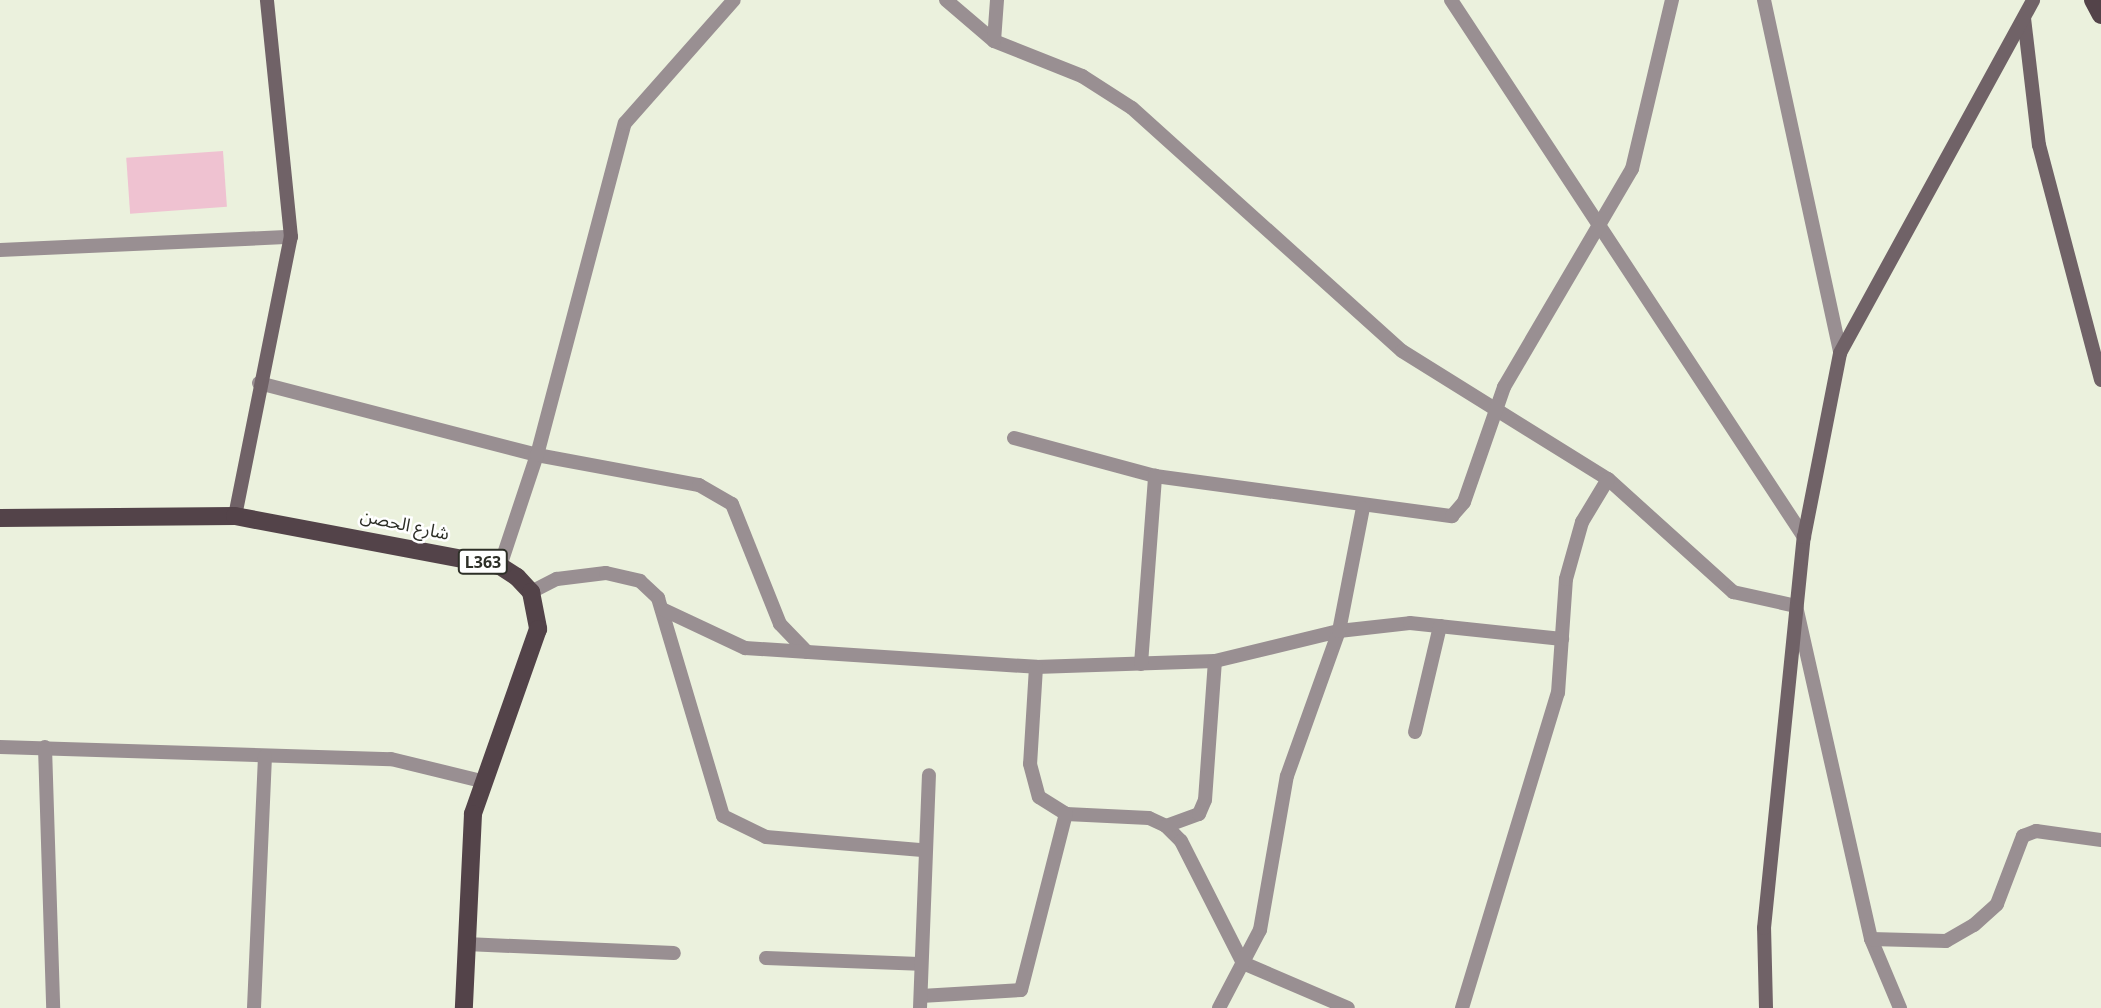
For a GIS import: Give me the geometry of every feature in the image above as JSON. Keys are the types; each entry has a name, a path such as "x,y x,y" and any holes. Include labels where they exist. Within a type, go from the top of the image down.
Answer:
{"main road":[{"path":"2093,0 2101,15"},
{"name":"شارع الحصن","path":"0,518 235,516 500,566 531,592"},
{"path":"464,1008 466,944 481,781 533,656 538,629 531,592"}],"street":[{"path":"235,516 259,383 291,237 267,0"},
{"path":"500,566 537,455 625,123 734,0"},
{"path":"946,0 995,41 1082,76 1132,108 1402,351 1500,408 1608,479 1733,592 1796,606"},
{"path":"995,41 997,0"},
{"path":"1451,0 1600,233 1804,537"},
{"path":"1014,438 1155,476 1363,508 1452,516 1464,502 1500,408 1509,376 1600,233 1632,169 1672,0"},
{"path":"1764,0 1840,353"},
{"path":"1766,1008 1764,928 1796,606 1804,537 1840,353 2033,0"},
{"path":"2024,18 2039,145 2101,380"},
{"path":"0,250 291,237"},
{"path":"259,383 537,455 699,485 732,504 780,624 810,654"},
{"path":"1141,664 1155,476"},
{"path":"1462,1008 1558,692 1566,579 1582,522 1608,479"},
{"path":"1219,1008 1260,930 1303,720 1339,631 1363,508"},
{"path":"531,592 557,579 606,573 640,582 662,609 723,816 766,837 922,850"},
{"path":"1796,606 1871,939 1900,1008"},
{"path":"662,609 745,649 1036,667 1215,662 1339,631 1440,626 1562,639"},
{"path":"1415,732 1440,626"},
{"path":"1166,826 1199,814 1205,800 1215,662"},
{"path":"1036,667 1030,764 1039,797 1066,814 1149,818 1166,826 1181,841 1243,963 1348,1008"},
{"path":"0,747 391,759 481,781"},
{"path":"45,747 53,1008"},
{"path":"254,1008 265,756"},
{"path":"929,775 922,850 920,1002 1021,990 1066,814"},
{"path":"1871,939 1946,941 1974,925 1997,904 2023,836 2036,831 2101,840"},
{"path":"466,944 674,953"},
{"path":"766,958 919,964"}],"shaded area":[{"path":"223,151 227,207 130,214 126,158"}]}
